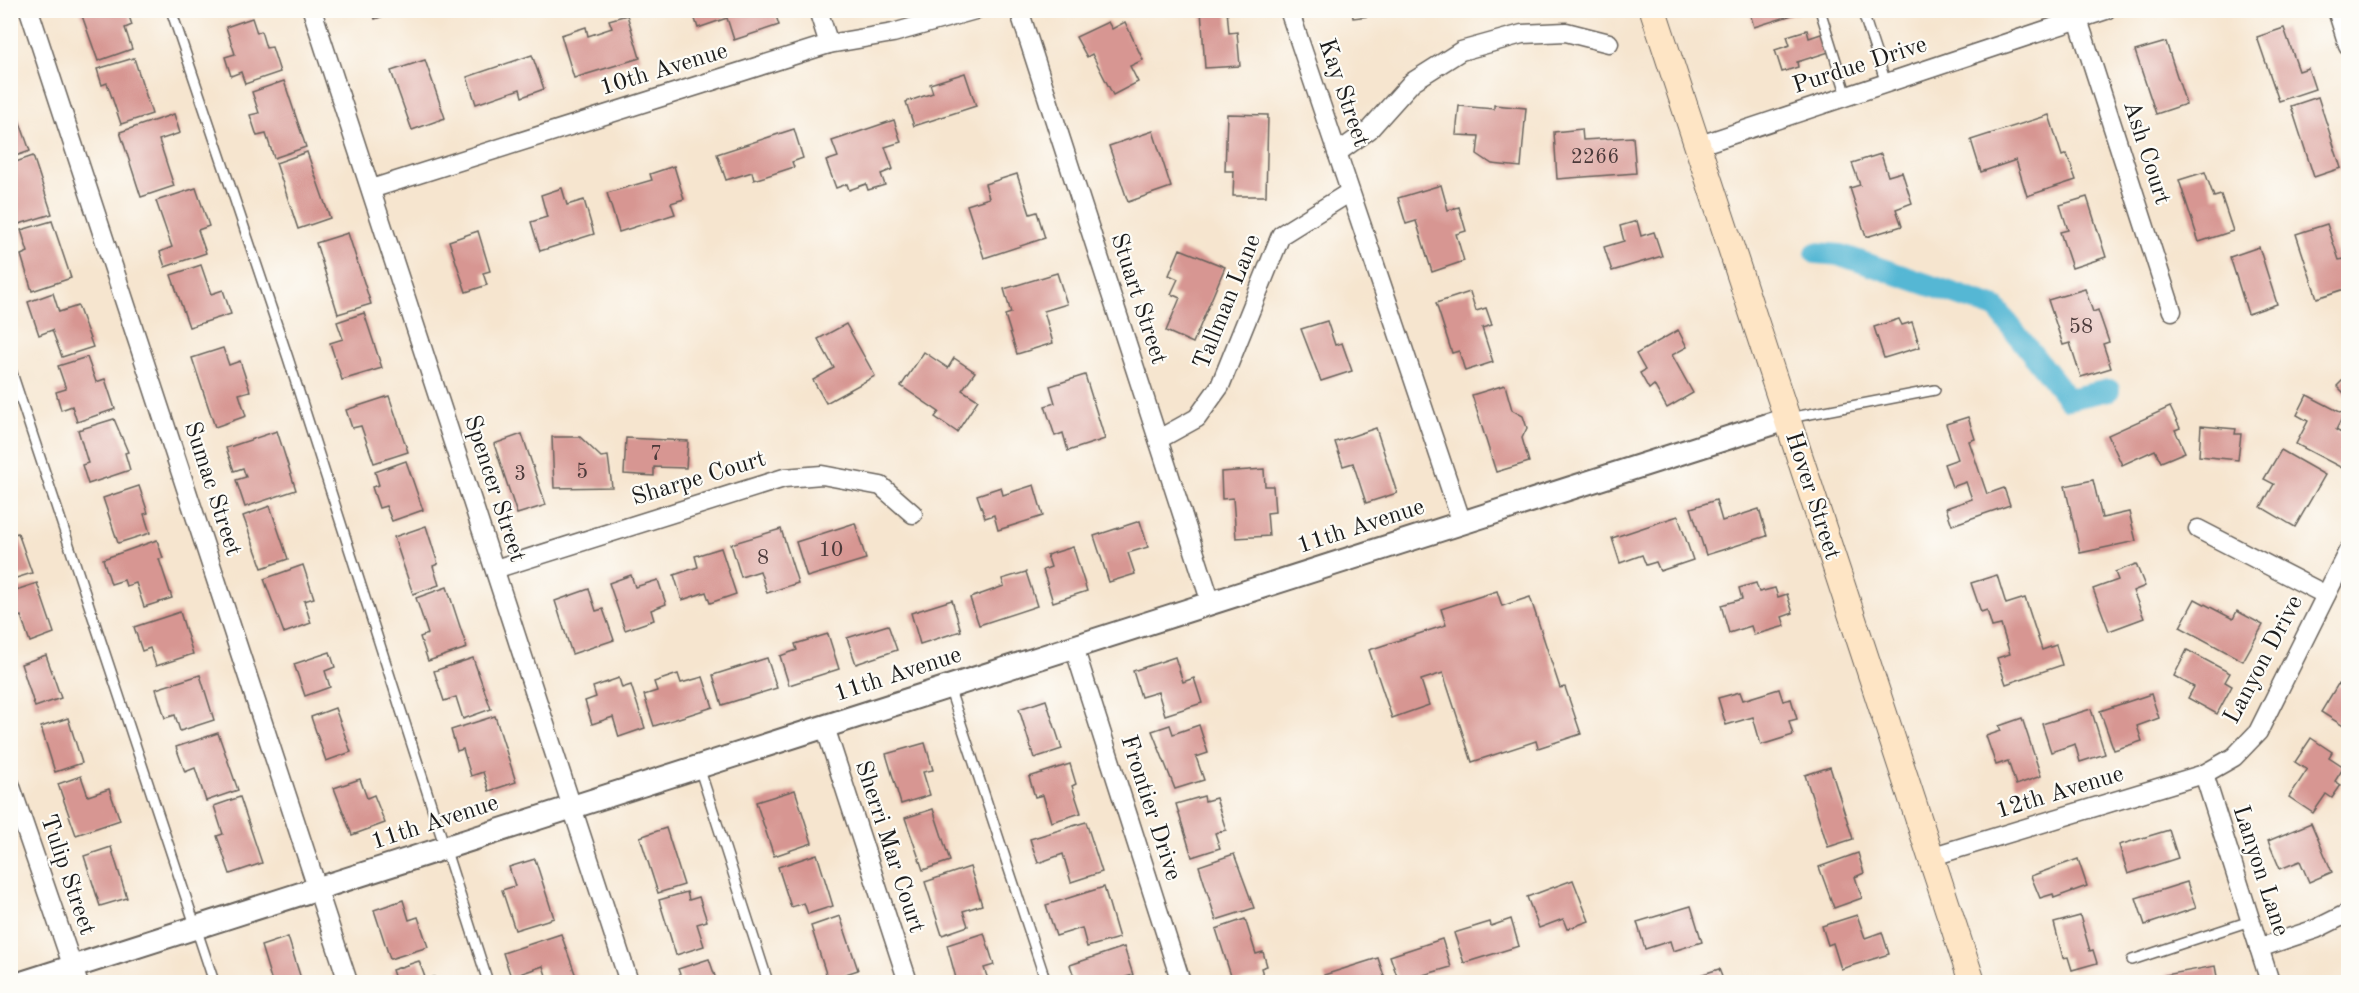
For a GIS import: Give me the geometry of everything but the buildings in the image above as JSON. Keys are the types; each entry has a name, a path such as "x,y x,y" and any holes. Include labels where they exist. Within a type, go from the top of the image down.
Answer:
{"main road":[{"name":"Hover Street","path":"1653,10 1972,982"}],"street":[{"name":"Sumac Street","path":"29,10 348,982"},
{"name":"Spencer Street","path":"312,10 629,982"},
{"path":"818,10 829,44"},
{"name":"10th Avenue","path":"371,189 829,44 893,33 975,10"},
{"name":"Stuart Street","path":"1019,10 1038,75 1211,603"},
{"name":"Kay Street","path":"1289,10 1462,523"},
{"name":"Purdue Drive","path":"1697,146 1886,83 2076,15 2106,10"},
{"path":"2337,10 2349,45"},
{"name":"Ash Court","path":"2076,15 2172,310"},
{"path":"1337,153 1369,130 1412,82 1461,51 1522,34 1566,32 1609,43"},
{"name":"Tallman Lane","path":"1159,439 1197,418 1215,394 1281,235 1350,192"},
{"name":"11th Avenue","path":"25,982 76,975 197,927 1787,419"},
{"name":"Sharpe Court","path":"495,569 784,478 822,475 881,486 913,514"},
{"path":"2198,529 2326,595"},
{"name":"Lanyon Drive","path":"2204,774 2234,757 2258,732 2349,552"},
{"name":"Frontier Drive","path":"1074,647 1181,982"},
{"name":"Sherri Mar Court","path":"825,726 908,982"},
{"name":"12th Avenue","path":"1930,857 2204,774"},
{"name":"Lanyon Lane","path":"2204,774 2270,982"},
{"name":"Tulip Street","path":"10,784 76,975"},
{"path":"2259,948 2316,929 2349,913"}],"lane":[{"path":"171,10 292,370 488,982"},
{"path":"1820,10 1847,96"},
{"path":"1862,10 1886,83"},
{"path":"10,367 214,982"},
{"path":"1787,419 1935,390"},
{"path":"949,687 1046,982"},
{"path":"699,767 768,982"},
{"path":"2132,960 2250,921"}],"waterway":[{"path":"1816,253 1841,255 1996,308 2068,399 2109,390"}]}
